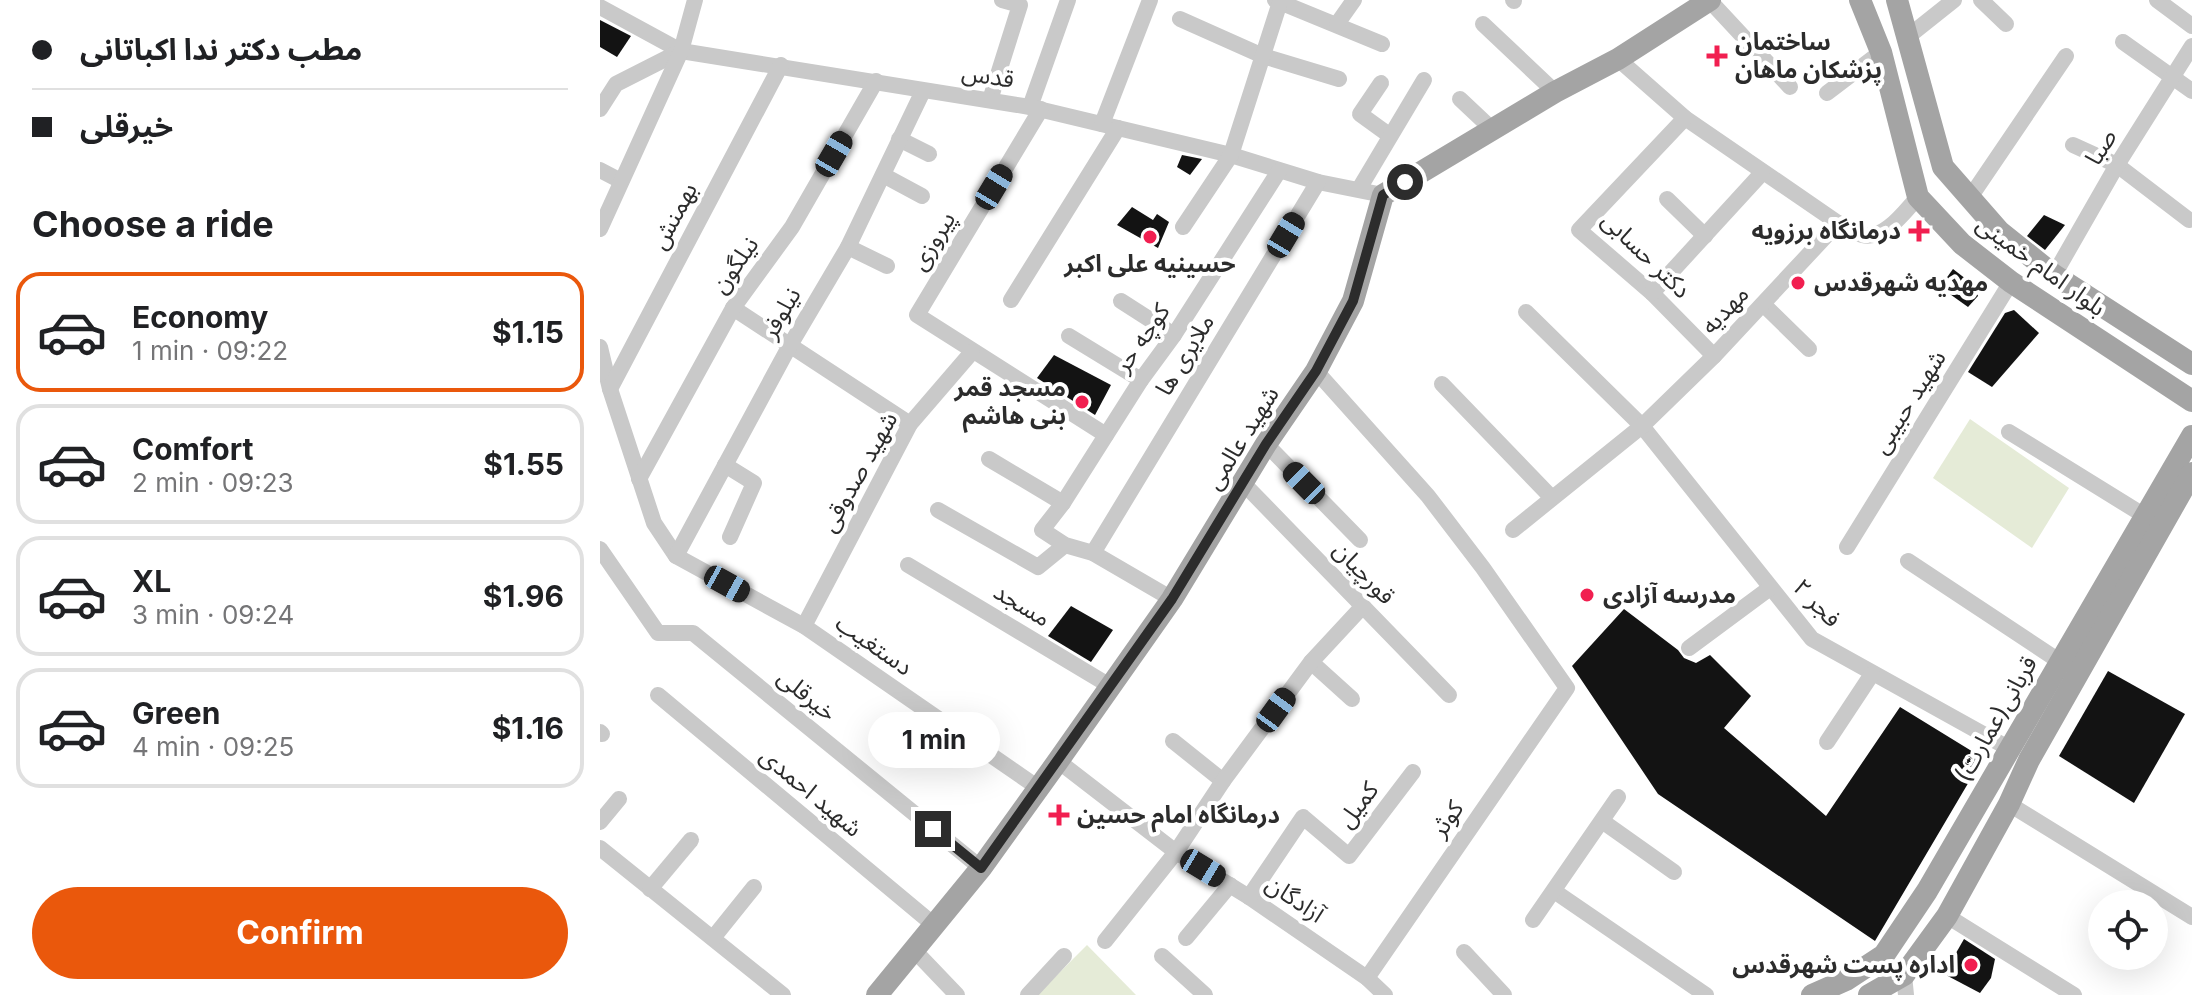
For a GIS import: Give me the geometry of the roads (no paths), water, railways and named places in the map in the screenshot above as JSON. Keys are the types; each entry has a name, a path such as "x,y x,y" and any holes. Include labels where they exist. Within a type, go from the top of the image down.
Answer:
{"main road":[{"path":"1383,195 1555,92 1618,59 1710,0"},
{"name":"بلوار امام خمینی","path":"1860,0 1881,52 1918,197 1962,244 2011,282 2192,401"},
{"name":"بلوار امام خمینی","path":"1897,0 1905,39 1943,167 1999,231 2054,275 2192,364"},
{"name":"شهید عالمی","path":"877,995 981,868 1172,599 1266,444 1316,371 1353,301 1383,195"},
{"name":"(عمارت)قربانی","path":"1869,995 1905,985 1947,916 2009,804 2019,754 2059,661 2192,436"},
{"name":"(عمارت)قربانی","path":"1812,995 1846,980 1884,955 2019,754 2192,473"},
{"path":"1884,955 1905,985"}],"street":[{"path":"600,229 681,51 695,0"},
{"path":"990,100 1020,5 1002,0"},
{"name":"پیروزی","path":"972,352 917,315 1035,108 1068,0"},
{"path":"1011,300 1110,126 1150,0"},
{"path":"1337,24 1354,0"},
{"path":"1710,0 1790,87"},
{"path":"1905,39 1954,0"},
{"path":"1981,0 2006,24"},
{"path":"2157,0 2192,26"},
{"path":"1183,227 1231,155 1278,1 1382,44"},
{"path":"600,7 681,51"},
{"path":"1180,19 1263,56 1339,79"},
{"path":"1483,24 1555,92"},
{"path":"2123,42 2192,91"},
{"name":"صبا","path":"2054,275 2117,165 2192,46"},
{"path":"600,109 616,84 681,51"},
{"name":"قدس","path":"681,51 1035,108 1231,155 1318,182 1383,195"},
{"path":"1827,93 1881,52"},
{"path":"1969,199 2066,56"},
{"path":"1618,59 1685,118 1762,173 1863,236 1877,235 1900,217 1918,197"},
{"name":"بهمنش","path":"610,389 781,65"},
{"path":"600,76 616,84"},
{"path":"1359,189 1424,80"},
{"name":"نیلگون","path":"639,479 733,308 792,227 876,81"},
{"path":"1381,83 1360,114 1389,135"},
{"name":"نیلوفر","path":"676,556 789,347 848,247 923,91"},
{"path":"1460,99 1494,131"},
{"name":"دکتر حسابی","path":"1685,118 1579,230 1652,293 1714,356"},
{"path":"899,139 929,154"},
{"path":"2073,145 2117,165 2189,220"},
{"path":"600,170 621,181"},
{"name":"کوچه حر","path":"1065,545 1042,530 1174,335 1279,171"},
{"path":"1652,293 1762,173"},
{"path":"883,175 922,196"},
{"name":"ملایری ها","path":"1093,553 1318,182"},
{"path":"1667,199 1705,236"},
{"name":"مهدیه","path":"1513,530 1642,426 1764,305 1838,223"},
{"path":"848,247 887,266"},
{"name":"شهید حبیبی","path":"1847,547 2011,282"},
{"path":"1121,301 1174,335"},
{"path":"1764,305 1809,349"},
{"path":"733,308 910,424"},
{"name":"فجر ۲","path":"1526,312 1642,426 1812,639 2019,754"},
{"path":"1069,336 1141,380"},
{"path":"600,347 610,389 654,523 676,556"},
{"path":"972,352 1106,435"},
{"name":"شهید صدوقی","path":"804,626 910,424 972,352"},
{"name":"کوثر","path":"1316,371 1428,496 1567,688 1367,978"},
{"path":"1442,384 1552,498"},
{"path":"2009,432 2145,516"},
{"path":"1266,444 1360,540"},
{"path":"989,459 1063,503"},
{"path":"725,465 754,483 730,537"},
{"name":"قورچیان","path":"1244,484 1449,695"},
{"path":"938,510 1038,567 1065,545 1093,553 1172,599"},
{"name":"خیرقلی","path":"600,549 658,633 693,633 981,868"},
{"name":"دستغیب","path":"676,556 804,626 1037,787"},
{"path":"1908,561 2059,661"},
{"name":"مسجد","path":"908,565 1110,686"},
{"path":"1689,648 1770,588"},
{"path":"1105,941 1176,852 1223,781 1311,662 1363,606"},
{"path":"1311,662 1352,699"},
{"path":"1827,742 1872,674"},
{"name":"شهید احمدی","path":"658,695 934,925"},
{"path":"1173,741 1223,781"},
{"name":"آزادگان","path":"1058,761 1176,852 1249,897 1367,978 1385,995"},
{"name":"کمیل","path":"1249,897 1303,817 1349,856 1413,772"},
{"path":"1533,920 1618,797"},
{"path":"600,822 619,799"},
{"path":"2009,804 2192,917"},
{"path":"1602,821 1674,872"},
{"path":"650,889 691,840"},
{"path":"600,848 783,995"},
{"path":"1186,938 1230,885"},
{"path":"713,938 754,887"},
{"path":"1554,891 1706,995"},
{"path":"1947,916 2074,995"},
{"path":"913,949 957,995"},
{"path":"1464,952 1504,995"},
{"path":"1028,995 1064,956"},
{"path":"1162,956 1205,995"}],"place":[{"name":"ساختمان پزشکان ماهان","path":"1717,56"},
{"name":"درمانگاه برزویه","path":"1919,231"},
{"name":"حسینیه علی اکبر","path":"1150,237"},
{"name":"مهدیه شهرقدس","path":"1798,283"},
{"name":"مسجد قمر بنی هاشم","path":"1082,402"},
{"name":"مدرسه آزادی","path":"1587,595"},
{"name":"درمانگاه امام حسین","path":"1059,815"},
{"name":"اداره پست شهرقدس","path":"1971,965"}]}
